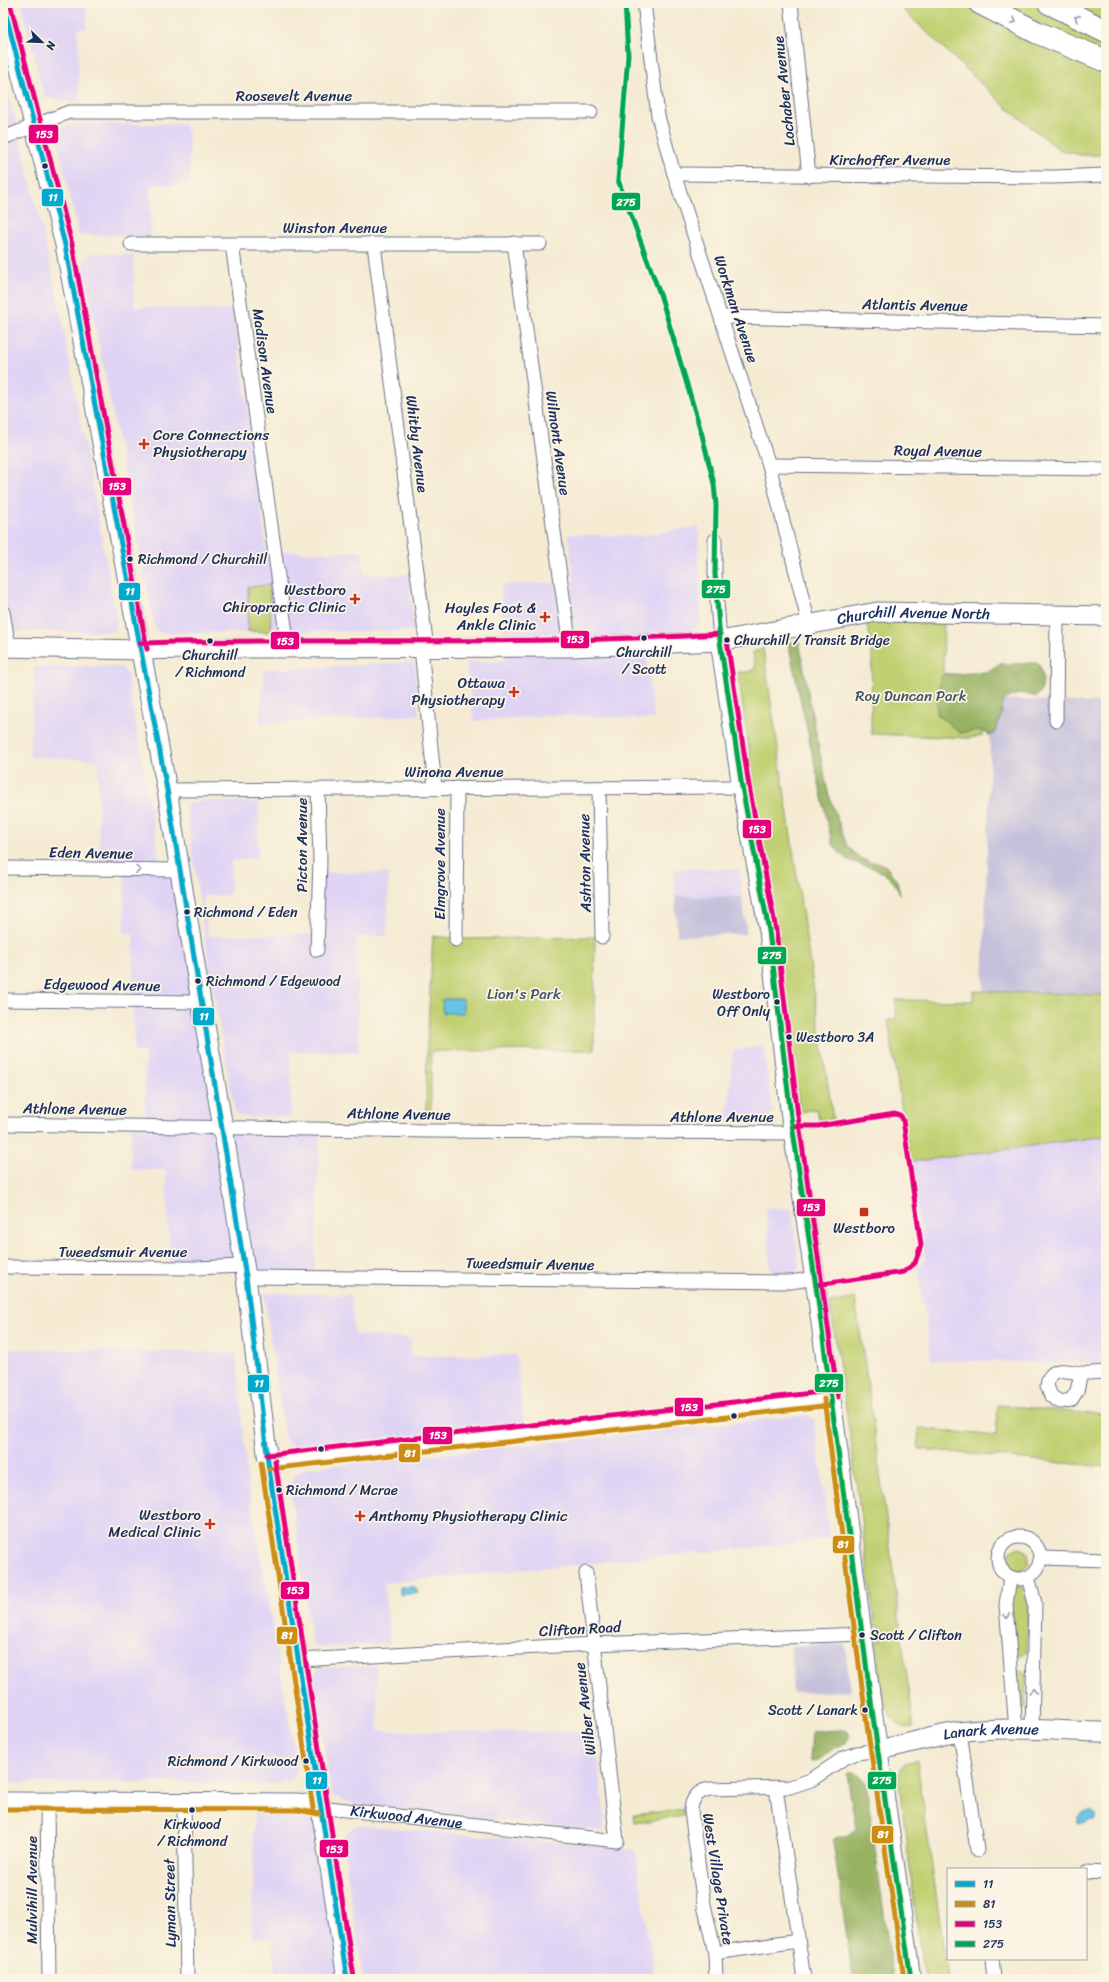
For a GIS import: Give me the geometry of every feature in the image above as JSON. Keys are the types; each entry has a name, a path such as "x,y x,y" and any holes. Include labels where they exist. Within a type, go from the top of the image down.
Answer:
{"highway":[{"path":"980,3 1036,32 1106,61"},
{"path":"1049,3 1106,31"}],"main road":[{"path":"3,3 65,245 166,790 223,1128 245,1271 268,1462 347,1979"},
{"name":"Churchill Avenue North","path":"6,647 140,650 570,647 720,640 887,612 1106,616"},
{"path":"720,640 742,787 769,931 794,1133 878,1750 911,1979"},
{"name":"Lanark Avenue","path":"878,1750 954,1733 1024,1730 1106,1732"},
{"name":"Kirkwood Avenue","path":"3,1802 299,1803 320,1807"}],"street":[{"name":"Workman Avenue","path":"644,3 658,116 674,174 722,317 769,465 809,624"},
{"name":"Lochaber Avenue","path":"791,3 809,176"},
{"name":"Roosevelt Avenue","path":"3,138 69,112 591,112"},
{"name":"Kirchoffer Avenue","path":"674,174 1056,177 1106,175"},
{"name":"Wilmont Avenue","path":"514,243 570,647"},
{"name":"Winston Avenue","path":"131,244 540,244"},
{"name":"Madison Avenue","path":"232,244 288,648"},
{"name":"Whitby Avenue","path":"374,244 424,648 435,787"},
{"name":"Atlantis Avenue","path":"722,317 1106,326"},
{"name":"Royal Avenue","path":"769,465 1106,469"},
{"path":"715,540 715,574 720,640"},
{"path":"3,612 6,647"},
{"path":"1056,721 1057,616"},
{"name":"Winona Avenue","path":"166,790 435,787 742,787"},
{"name":"Elmgrove Avenue","path":"456,940 457,788"},
{"name":"Ashton Avenue","path":"599,788 602,937"},
{"name":"Picton Avenue","path":"317,950 320,861 318,789"},
{"name":"Eden Avenue","path":"3,868 179,870"},
{"name":"Edgewood Avenue","path":"3,1000 201,1002"},
{"name":"Athlone Avenue","path":"3,1124 430,1131 794,1133"},
{"name":"Tweedsmuir Avenue","path":"3,1267 196,1268 245,1271 791,1282 814,1278"},
{"path":"1081,1373 1106,1372"},
{"path":"268,1462 831,1398"},
{"path":"1017,1537 1028,1539 1036,1547 1040,1558 1036,1569 1028,1577 1022,1579 1010,1577 1002,1571 998,1561 999,1550 1006,1541 1017,1537"},
{"path":"1040,1558 1106,1560"},
{"name":"Wilber Avenue","path":"586,1573 593,1644 617,1841"},
{"path":"1010,1577 1006,1605 1024,1730"},
{"path":"1024,1730 1035,1603 1028,1577"},
{"name":"Clifton Road","path":"299,1660 593,1644 862,1634"},
{"path":"954,1733 977,1850"},
{"name":"West Village Private","path":"716,1979 715,1953 704,1905 691,1811 693,1801 699,1793 710,1788 790,1787 807,1782 834,1763 857,1753 878,1750"},
{"path":"776,1788 804,1979"},
{"name":"Mulvihill Avenue","path":"47,1802 49,1979"},
{"name":"Lyman Street","path":"184,1802 187,1979"},
{"name":"Kirkwood Avenue","path":"320,1807 617,1841"},
{"path":"1087,1872 1106,1873"},
{"path":"715,1953 798,1941"},
{"path":"992,1960 994,1979"}],"shaded area":[{"path":"21,3 87,3 87,28 78,29 79,103 44,96"},
{"path":"3,75 15,117 56,289 117,621 116,628 109,632 3,631"},
{"path":"83,124 184,124 189,137 190,185 151,185 151,236 79,235 56,133 60,126"},
{"path":"92,253 134,255 134,307 234,310 267,552 362,552 365,575 409,575 414,631 158,633 155,629 83,263"},
{"path":"699,526 698,561 701,622 696,628 688,631 650,632 647,664 654,718 645,719 557,715 474,721 466,662 505,661 501,585 574,582 568,534 640,536"},
{"path":"414,662 419,715 260,724 264,670"},
{"path":"35,667 121,667 127,675 161,868 179,870 223,1127 320,1129 314,1277 246,1277 244,1266 170,1268 166,1170 131,1170 131,1126 145,1126 145,1052 134,1052 133,934 124,933 125,870 99,870 98,760 29,757"},
{"path":"989,699 1106,703 1106,995 983,991 990,754"},
{"path":"201,801 259,802 258,857 231,861 230,895 203,896 208,936 312,934 315,872 389,873 387,936 357,937 359,1051 291,1052 291,1118 243,1117 235,1113 207,955 186,807 190,803"},
{"path":"674,869 739,869 742,897 675,896"},
{"path":"675,896 742,897 747,934 677,936"},
{"path":"763,1045 773,1112 764,1120 727,1121 733,1051"},
{"path":"1106,1136 1106,1364 931,1360 918,1268 925,1259 910,1162"},
{"path":"766,1208 792,1209 799,1265 798,1271 794,1274 771,1275"},
{"path":"264,1293 351,1295 354,1335 411,1338 411,1356 516,1355 524,1424 296,1448 288,1443 284,1434"},
{"path":"3,1349 236,1353 248,1486 297,1766 296,1773 291,1779 277,1784 160,1782 3,1783"},
{"path":"807,1415 814,1419 830,1538 779,1545 384,1583 390,1644 319,1647 312,1644 290,1487 295,1474 308,1468"},
{"path":"845,1644 850,1691 793,1693 791,1646"},
{"path":"376,1666 379,1731 595,1732 604,1811 604,1831 354,1804 332,1795 312,1677 320,1668"},
{"path":"254,1803 320,1807 347,1979 275,1979 273,1938 252,1938"},
{"path":"356,1825 635,1849 655,1979 363,1979 342,1837"}],"green space":[{"path":"896,3 1106,3 1106,155 1081,155 1060,150 1007,108"},
{"path":"269,585 271,627 268,632 248,631 248,587"},
{"name":"Roy Duncan Park","path":"944,618 943,673 982,677 982,736 969,738 871,734 872,643 865,619"},
{"path":"799,641 828,792 847,846 860,858 872,863 877,862 886,866 897,881 900,895 897,887 888,876 882,872 847,859 832,843 788,643"},
{"path":"763,648 833,1119 819,1120 817,1109 800,1112 738,672 747,672 755,669 753,652"},
{"path":"1000,664 1039,664 1042,672 1043,682 1039,694 1036,697 1021,693 1005,699 1001,706 1002,714 994,734 990,735 979,730 960,733 937,714 937,695 942,675 986,672"},
{"name":"Lion's Park","path":"433,936 463,939 595,937 594,1050 431,1051 431,1113 426,1113 427,1046"},
{"path":"973,991 1106,995 1106,1136 910,1162 888,1020 896,1020 896,1000 973,1001"},
{"path":"855,1298 914,1728 903,1727 894,1721 888,1710 880,1680 876,1641 882,1640 880,1626 875,1626 850,1435 830,1303"},
{"path":"998,1405 1106,1415 1106,1467 919,1449 918,1428 996,1436"},
{"path":"1018,1548 1026,1551 1029,1559 1026,1567 1018,1570 1010,1567 1007,1559 1010,1551"},
{"path":"1017,1585 1021,1586 1024,1592 1028,1608 1027,1652 1019,1656 1016,1654 1010,1603 1014,1587"},
{"path":"1021,1671 1024,1672 1026,1676 1025,1707 1023,1710 1020,1710 1017,1673"},
{"path":"812,1731 847,1731 850,1735 846,1743 835,1747 819,1760 811,1762"},
{"path":"917,1760 948,1979 924,1979 898,1775 905,1763"},
{"path":"848,1773 858,1775 866,1783 893,1979 853,1979 833,1841 835,1838 849,1835 856,1829 847,1775"},
{"path":"684,1809 684,1816 634,1823 633,1815"}],"water":[{"path":"442,999 463,999 463,1013 443,1013"},
{"path":"400,1587 415,1587 418,1593 400,1595"},
{"path":"1086,1811 1093,1811 1096,1814 1096,1820 1089,1820 1086,1823 1078,1823 1078,1817"}],"transit line":[{"name":"11","path":"3,3 65,245 167,790 246,1277 268,1462 347,1979"},
{"name":"153","path":"10,3 72,244 147,649"},
{"name":"275","path":"625,3 628,55 618,180 661,297 702,435 714,484 716,505 715,574 720,641 742,787 769,931 791,1117 818,1300 874,1724 911,1979"},
{"name":"153","path":"140,643 212,641 575,640 720,634"},
{"name":"153","path":"727,640 749,786 776,930 798,1116 838,1397"},
{"name":"153","path":"794,1126 818,1126 895,1114 901,1116 903,1120 921,1245 915,1263 904,1272 816,1285"},
{"name":"153","path":"267,1455 830,1391"},
{"name":"81","path":"824,1399 867,1725 904,1979"},
{"name":"81","path":"269,1469 832,1405"},
{"name":"153","path":"275,1461 354,1978"},
{"name":"81","path":"261,1463 313,1808"},
{"name":"81","path":"3,1809 298,1810 319,1814"}],"place":[{"name":"Core Connections Physiotherapy","path":"144,444"},
{"name":"Richmond / Churchill","path":"130,559"},
{"name":"Westboro Chiropractic Clinic","path":"355,599"},
{"name":"Hayles Foot & Ankle Clinic","path":"545,617"},
{"name":"Churchill / Scott","path":"644,638"},
{"name":"Churchill / Transit Bridge","path":"727,640"},
{"name":"Churchill / Richmond","path":"210,641"},
{"name":"Ottawa Physiotherapy","path":"514,692"},
{"name":"Richmond / Eden","path":"187,912"},
{"name":"Richmond / Edgewood","path":"198,981"},
{"name":"Westboro Off Only","path":"777,1002"},
{"name":"Westboro 3A","path":"789,1037"},
{"name":"Westboro","path":"864,1212"},
{"name":"Richmond / Mcrae","path":"279,1490"},
{"name":"Anthomy Physiotherapy Clinic","path":"360,1516"},
{"name":"Westboro Medical Clinic","path":"210,1524"},
{"name":"Scott / Clifton","path":"862,1635"},
{"name":"Scott / Lanark","path":"865,1710"},
{"name":"Richmond / Kirkwood","path":"306,1761"},
{"name":"Kirkwood / Richmond","path":"192,1810"}]}
